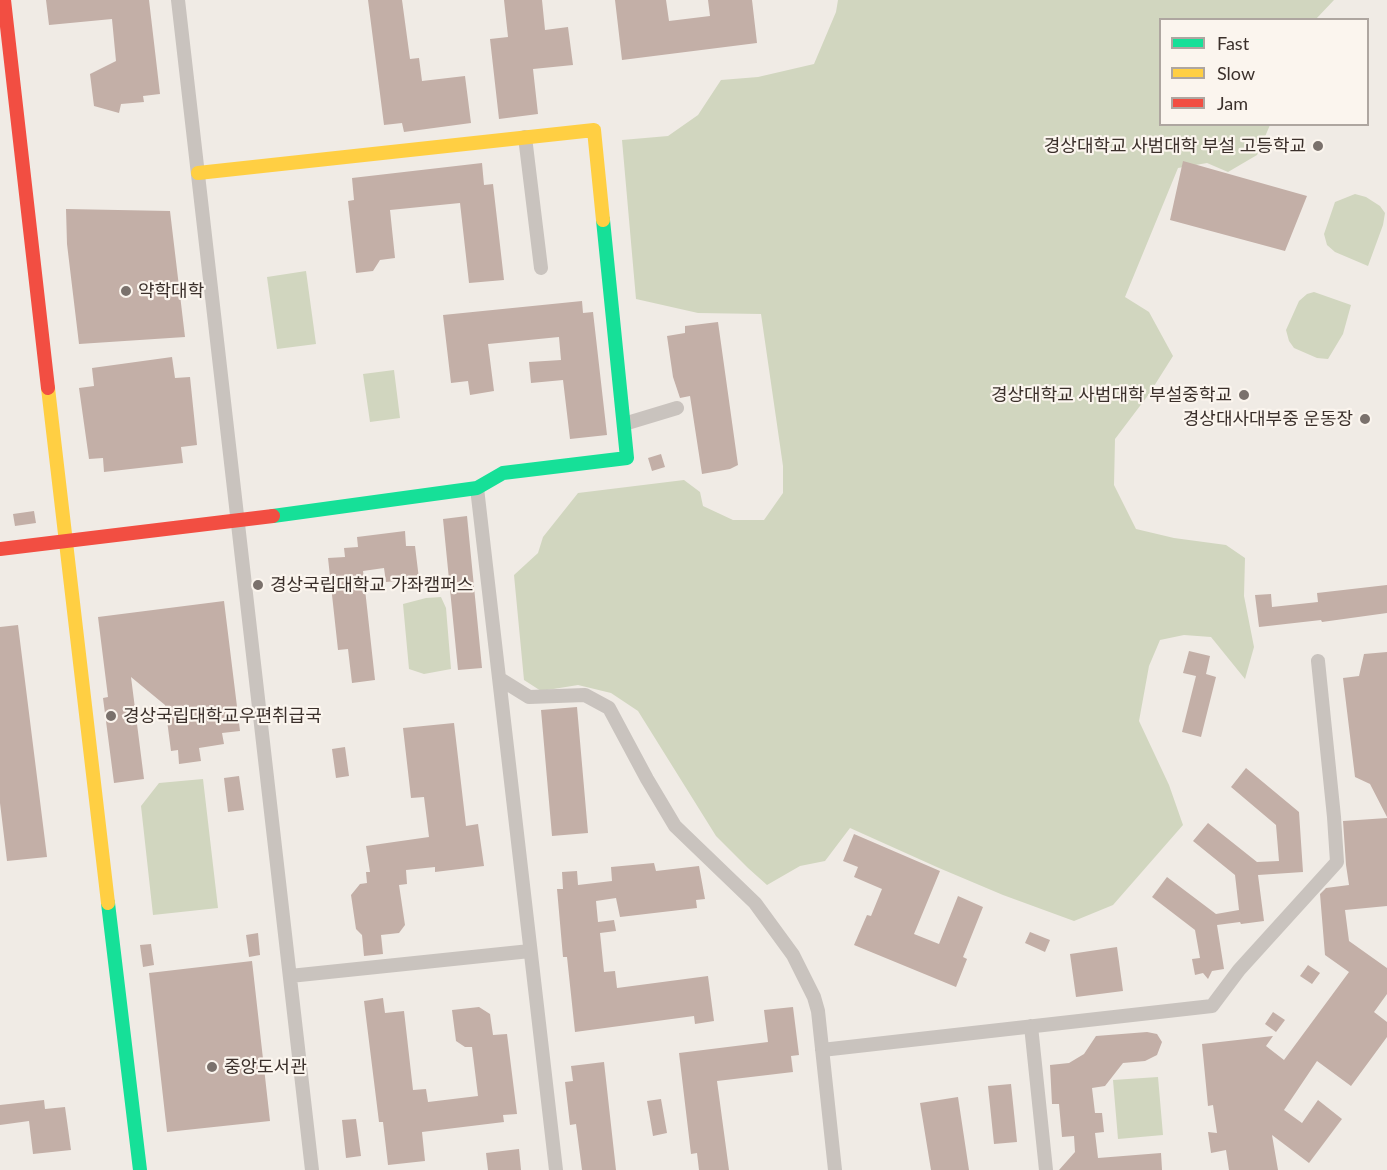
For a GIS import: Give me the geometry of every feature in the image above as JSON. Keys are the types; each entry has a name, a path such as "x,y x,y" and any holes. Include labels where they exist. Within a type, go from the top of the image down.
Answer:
{"street":[{"path":"4,0 65,541 140,1170"},
{"path":"178,0 312,1170"},
{"path":"0,549 321,511 477,488 503,473 627,458 594,130 198,173"},
{"path":"525,137 542,268"},
{"path":"624,424 677,408"},
{"path":"477,488 556,1170"},
{"path":"822,1050 1212,1006 1239,970 1337,862 1318,661"},
{"path":"500,679 529,697 585,695 609,708 675,826 755,903 793,955 814,997 818,1011 835,1170"},
{"path":"290,976 530,951"},
{"path":"1031,1026 1046,1170"}],"green space":[{"path":"838,0 1334,0 1317,18 1159,18 1159,126 1270,126 1257,155 1228,172 1207,163 1178,168 1125,297 1149,312 1173,356 1149,394 1115,439 1114,485 1136,529 1174,538 1226,545 1245,558 1244,596 1254,647 1245,679 1211,637 1184,635 1160,640 1149,666 1139,721 1169,785 1183,825 1113,905 1074,921 1003,895 850,828 825,861 800,866 767,885 716,836 638,711 611,693 578,685 541,691 524,680 514,575 538,553 543,537 578,493 684,480 700,492 703,506 733,520 764,520 783,493 783,466 761,314 698,313 636,299 622,140 668,136 698,115 721,80 758,77 814,64 836,12"},
{"path":"1355,194 1366,197 1380,206 1385,213 1368,266 1335,252 1327,245 1324,234 1335,202"},
{"path":"306,271 316,344 277,349 267,277"},
{"path":"1314,292 1351,305 1343,334 1328,359 1317,358 1294,348 1286,330 1299,301 1307,294"},
{"path":"394,370 400,418 370,422 363,374"},
{"path":"441,597 446,608 451,669 424,674 409,669 403,604"},
{"path":"203,779 218,908 153,915 141,806 159,783"},
{"path":"1158,1077 1163,1135 1118,1139 1113,1080"}],"building":[{"path":"46,0 149,0 160,94 143,96 144,102 121,104 119,113 94,106 90,74 116,61 112,19 49,25"},
{"path":"368,0 402,0 410,59 419,58 422,81 465,76 471,123 404,132 402,123 384,125"},
{"path":"504,0 542,0 545,30 568,27 573,65 533,69 538,114 499,119 490,39 508,37"},
{"path":"615,0 666,0 669,21 710,16 708,0 752,0 757,43 622,60"},
{"path":"1183,161 1307,196 1285,251 1170,220"},
{"path":"482,163 484,185 493,184 504,280 469,283 460,203 390,210 395,258 380,260 373,271 356,273 348,201 354,200 352,178"},
{"name":"약학대학","path":"66,209 170,211 185,337 79,344 67,244"},
{"path":"582,301 583,313 593,312 607,435 570,439 563,380 531,383 529,362 561,360 559,337 488,344 494,391 470,395 468,381 451,383 443,315"},
{"path":"718,322 738,465 730,469 702,474 690,396 680,398 673,377 667,336 685,333 685,326"},
{"path":"172,357 175,378 190,377 197,445 181,447 183,463 104,472 103,458 89,459 79,388 94,386 92,368"},
{"path":"661,454 665,467 652,471 648,458"},
{"path":"34,511 36,523 15,526 13,514"},
{"path":"467,516 482,668 458,670 443,519"},
{"path":"405,531 406,546 415,546 419,579 386,582 384,568 363,571 375,680 352,683 348,649 338,650 328,558 345,557 344,548 358,547 357,537"},
{"path":"1387,585 1387,613 1322,622 1321,620 1259,627 1255,595 1271,594 1272,607 1318,602 1317,593"},
{"path":"224,601 240,731 222,733 224,744 199,748 201,761 179,764 178,750 171,751 165,705 131,677 144,779 114,783 103,698 108,697 98,617"},
{"path":"18,625 47,857 7,861 0,803 0,627"},
{"path":"1189,651 1210,656 1206,674 1216,677 1201,737 1182,732 1196,676 1183,673"},
{"path":"1387,652 1387,817 1370,784 1355,777 1343,678 1359,676 1364,654"},
{"path":"577,707 588,833 552,836 541,710"},
{"path":"454,723 466,826 478,824 484,866 435,872 435,867 406,870 407,884 399,885 405,925 399,933 381,935 383,954 364,956 362,935 356,929 351,895 360,884 367,883 366,872 370,872 366,846 429,837 424,797 411,798 403,728"},
{"path":"345,747 349,776 336,778 332,749"},
{"path":"1246,768 1299,812 1303,872 1258,875 1264,921 1217,925 1224,969 1212,971 1208,979 1203,973 1195,975 1192,959 1200,958 1195,930 1152,897 1167,877 1216,914 1239,910 1235,875 1193,841 1208,823 1257,862 1279,861 1276,825 1231,787"},
{"path":"239,776 244,810 228,812 224,778"},
{"path":"1387,818 1387,906 1345,910 1349,941 1387,968 1387,994 1374,1012 1387,1022 1387,1037 1351,1086 1317,1061 1284,1110 1302,1123 1318,1100 1342,1119 1309,1163 1272,1135 1278,1170 1229,1170 1226,1150 1211,1153 1208,1132 1217,1133 1213,1105 1208,1106 1202,1044 1273,1036 1266,1046 1284,1060 1349,972 1325,955 1320,894 1326,888 1349,885 1343,821"},
{"path":"854,834 940,871 914,934 939,944 958,896 983,907 963,957 967,959 956,987 854,945 867,915 871,916 882,889 854,877 858,867 843,861"},
{"path":"654,863 656,871 699,866 705,899 696,900 697,908 620,917 616,898 596,901 598,922 614,920 616,931 600,933 604,972 615,971 617,988 708,976 714,1021 695,1024 694,1016 575,1032 567,957 563,957 557,889 563,889 562,872 577,871 578,885 612,881 611,867"},
{"path":"1030,932 1050,940 1045,952 1025,943"},
{"path":"258,933 260,955 249,957 246,935"},
{"path":"151,944 154,965 143,967 140,945"},
{"path":"1117,947 1123,991 1076,997 1070,954"},
{"name":"중앙도서관","path":"252,961 270,1121 167,1132 149,973"},
{"path":"1308,965 1320,973 1312,984 1300,976"},
{"path":"383,998 385,1013 404,1011 413,1090 426,1089 428,1102 478,1096 472,1047 465,1047 456,1041 452,1010 479,1007 490,1014 493,1035 507,1034 517,1114 503,1115 504,1122 422,1132 425,1161 388,1165 383,1122 379,1122 364,1001"},
{"path":"793,1007 799,1055 791,1056 793,1072 717,1081 729,1170 699,1170 697,1153 691,1154 679,1053 768,1042 764,1010"},
{"path":"1273,1012 1285,1020 1276,1032 1265,1024"},
{"path":"1147,1032 1157,1034 1162,1042 1157,1055 1145,1061 1123,1063 1105,1086 1092,1088 1095,1113 1102,1113 1104,1132 1095,1133 1098,1158 1161,1153 1162,1170 1059,1170 1075,1152 1074,1136 1062,1137 1059,1104 1052,1104 1050,1065 1069,1063 1084,1054 1096,1036"},
{"path":"604,1062 616,1170 582,1170 576,1124 570,1125 565,1082 573,1081 571,1066"},
{"path":"1011,1084 1017,1142 994,1144 988,1086"},
{"path":"958,1097 969,1170 931,1170 920,1103"},
{"path":"661,1099 667,1133 653,1136 647,1101"},
{"path":"44,1100 45,1109 65,1107 71,1150 33,1154 29,1121 0,1125 0,1105"},
{"path":"356,1119 361,1156 346,1158 342,1120"},
{"path":"519,1149 521,1170 488,1170 486,1153"}],"traffic: fast":[{"path":"273,516 477,488 503,473 627,458 603,220"},
{"path":"108,903 140,1170"}],"traffic: slow":[{"path":"198,173 594,130 603,220"},
{"path":"48,388 108,903"}],"traffic: jam":[{"path":"4,0 48,388"},
{"path":"0,549 273,516"}],"place":[{"name":"경상대학교 사범대학 부설 고등학교","path":"1318,146"},
{"name":"약학대학","path":"126,291"},
{"name":"경상대학교 사범대학 부설중학교","path":"1244,395"},
{"name":"경상대사대부중 운동장","path":"1365,419"},
{"name":"경상국립대학교 가좌캠퍼스","path":"258,585"},
{"name":"경상국립대학교우편취급국","path":"111,716"},
{"name":"중앙도서관","path":"212,1067"}]}
